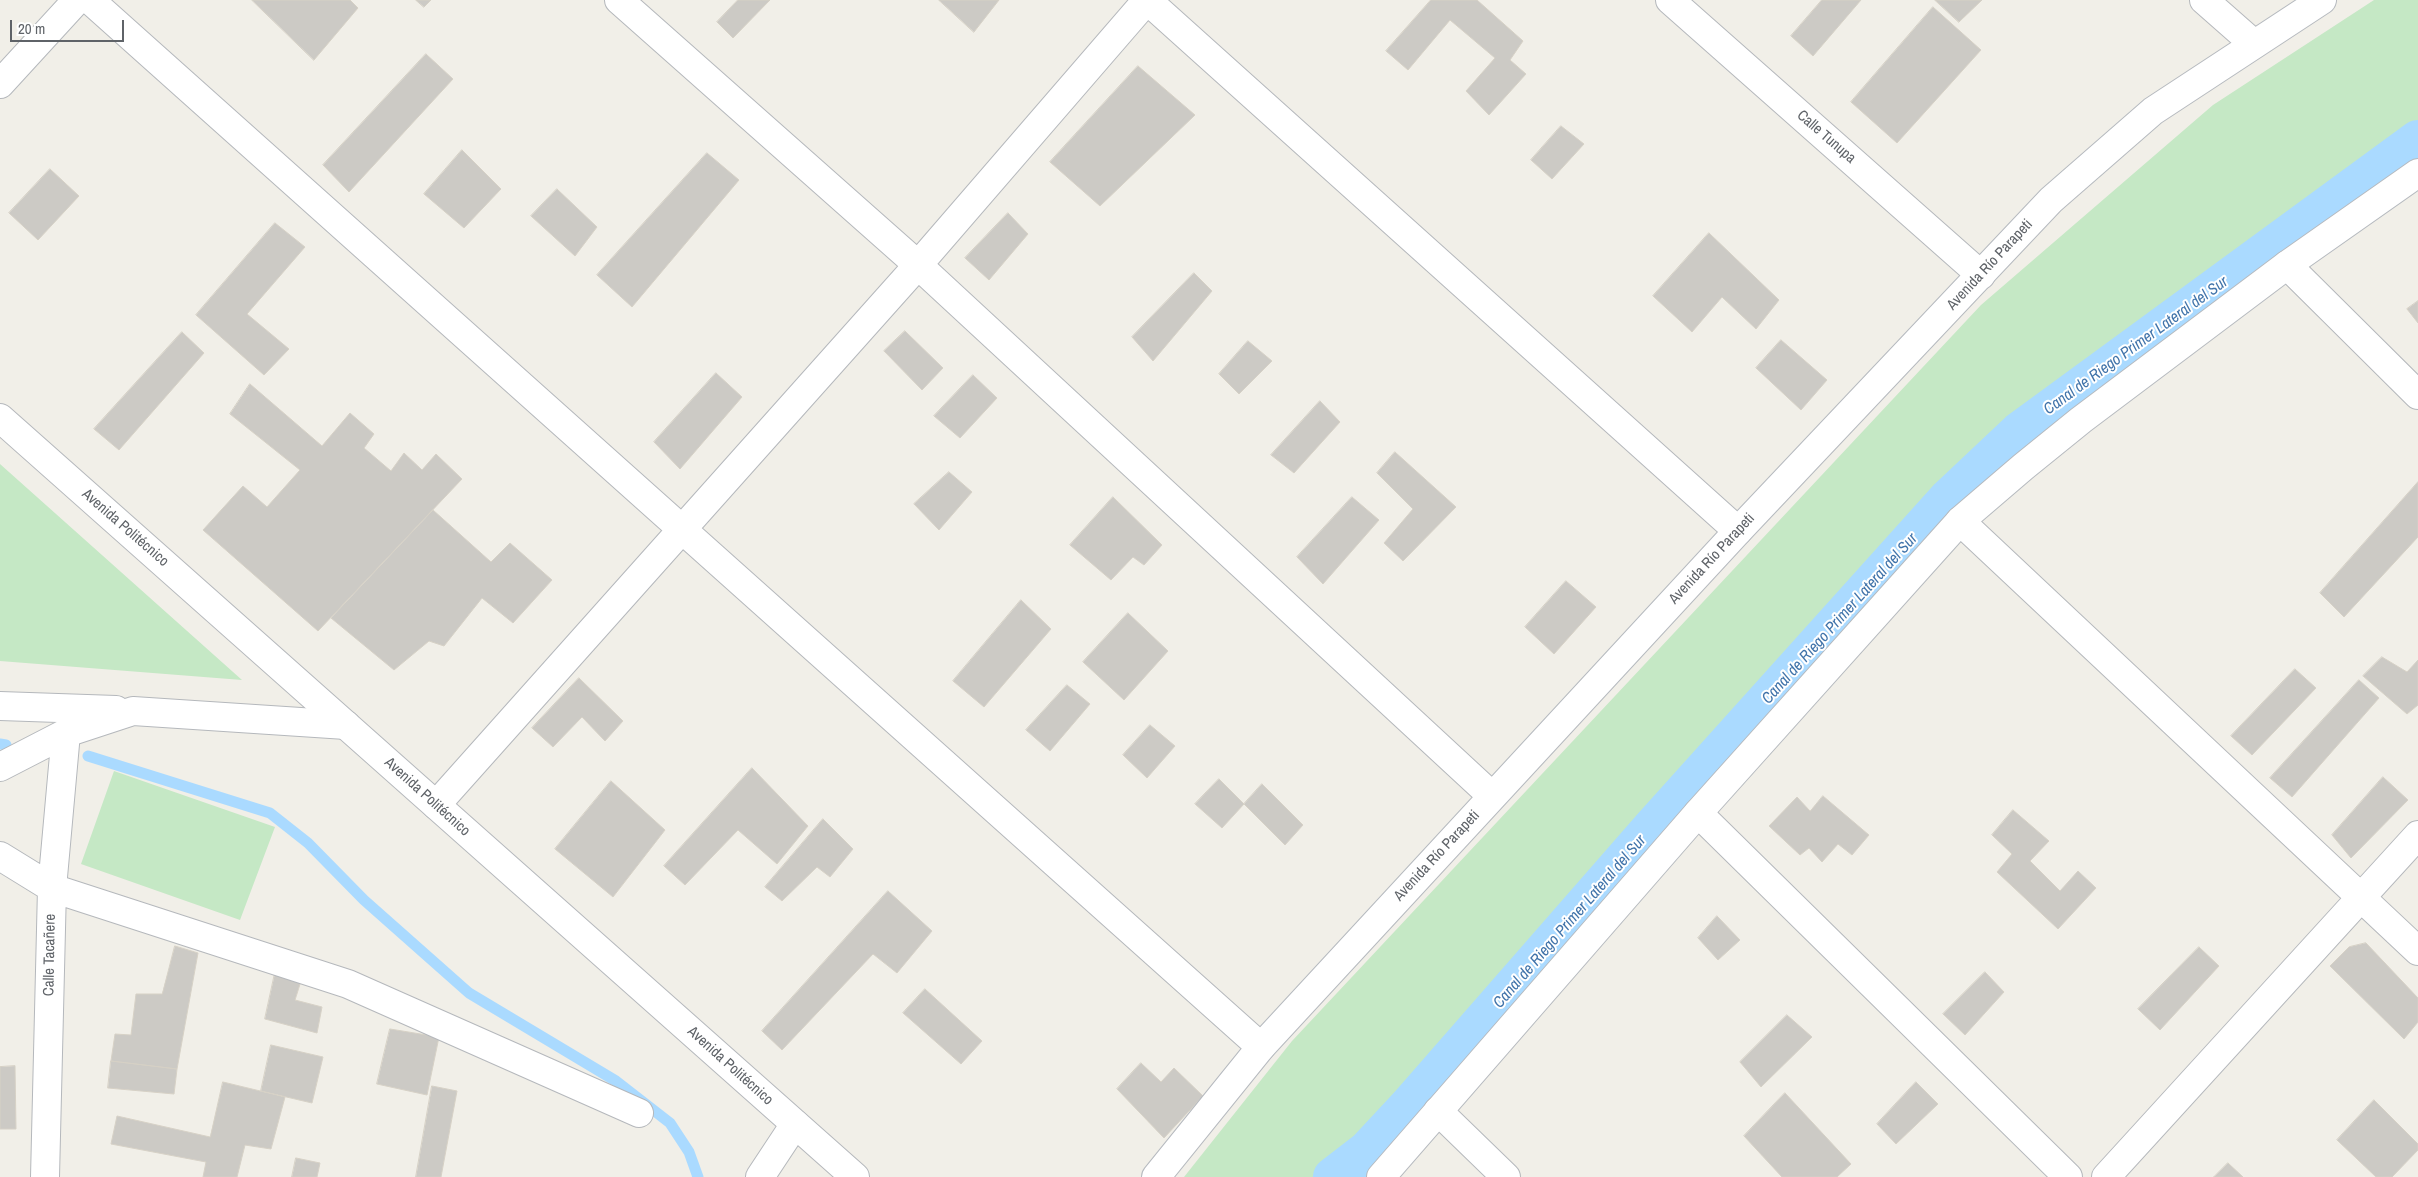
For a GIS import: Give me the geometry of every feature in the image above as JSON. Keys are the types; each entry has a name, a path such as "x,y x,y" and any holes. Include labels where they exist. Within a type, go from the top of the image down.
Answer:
{"street":[{"path":"0,84 77,0"},
{"path":"90,0 1261,1047"},
{"path":"619,0 918,265 1492,796"},
{"path":"436,805 918,265 1147,0 1738,531"},
{"name":"Calle Tunupa","path":"1670,0 1981,275"},
{"path":"2204,0 2254,44"},
{"name":"Avenida Río Parapeti","path":"1156,1177 1261,1047 1738,531 2051,200 2153,111 2322,0"},
{"path":"1381,1177 1698,813 1960,521 2081,420 2286,266 2418,173"},
{"path":"2286,266 2418,395"},
{"name":"Avenida Politécnico","path":"0,418 854,1177"},
{"path":"1960,521 2418,951"},
{"path":"0,706 133,711 346,725"},
{"path":"0,767 66,733 133,711"},
{"name":"Calle Tacañere","path":"45,1177 52,888 66,733"},
{"path":"1698,813 2068,1177"},
{"path":"2106,1177 2418,835"},
{"path":"0,856 52,888 348,984 639,1113"},
{"path":"1438,1111 1506,1177"},
{"path":"760,1177 794,1124"}],"green space":[{"path":"2374,0 2418,0 2418,152 2018,443 1953,509 1381,1155 1351,1177 1184,1177 1292,1041 1981,305 2213,105"},
{"path":"0,464 242,680 0,661"},
{"path":"114,771 275,827 240,920 81,864"}],"building":[{"path":"252,0 350,0 358,8 314,60"},
{"path":"416,0 431,0 424,7"},
{"path":"738,0 770,0 733,38 717,22"},
{"path":"939,0 999,0 974,32"},
{"path":"1431,0 1477,0 1523,41 1510,60 1526,74 1489,115 1466,91 1495,58 1450,20 1408,70 1386,51"},
{"path":"1822,0 1861,0 1813,56 1791,36"},
{"path":"1935,0 1982,0 1959,22"},
{"path":"1933,7 1981,50 1897,143 1851,102"},
{"path":"426,54 453,79 349,192 323,165"},
{"path":"1138,66 1195,115 1100,206 1050,162"},
{"path":"1561,126 1584,144 1552,179 1531,160"},
{"path":"462,150 501,189 464,228 424,194"},
{"path":"707,153 739,180 632,307 597,275"},
{"path":"50,169 79,196 38,240 9,213"},
{"path":"557,189 597,227 575,256 531,216"},
{"path":"1008,213 1028,234 989,280 965,258"},
{"path":"275,223 305,247 247,314 289,349 264,375 196,315"},
{"path":"1709,233 1779,300 1756,329 1722,297 1692,332 1653,296"},
{"path":"1194,273 1212,291 1153,361 1132,337"},
{"path":"2418,301 2418,323 2407,309"},
{"path":"905,331 943,368 922,390 884,351"},
{"path":"182,332 204,353 119,450 94,429"},
{"path":"1781,340 1827,380 1801,410 1756,368"},
{"path":"1248,341 1272,361 1239,394 1219,374"},
{"path":"716,373 742,397 680,469 654,442"},
{"path":"973,375 997,398 960,438 934,416"},
{"path":"250,384 322,446 350,413 374,434 364,448 391,471 404,453 422,470 436,454 462,479 318,631 203,530 243,486 267,507 300,470 230,414"},
{"path":"1320,401 1340,422 1294,473 1271,455"},
{"path":"1395,452 1456,507 1403,561 1384,543 1413,509 1377,473"},
{"path":"949,472 972,492 939,530 914,504"},
{"path":"2418,482 2418,537 2344,617 2320,593"},
{"path":"1113,497 1162,545 1144,565 1133,557 1111,580 1070,545"},
{"path":"1352,497 1379,520 1323,584 1297,557"},
{"path":"433,510 491,562 510,543 552,580 513,623 482,598 444,646 429,641 394,670 331,618"},
{"path":"1566,581 1596,607 1554,654 1525,627"},
{"path":"1021,600 1051,629 984,707 953,681"},
{"path":"1128,613 1168,651 1124,700 1083,662"},
{"path":"2382,657 2407,672 2418,660 2418,705 2407,714 2363,676"},
{"path":"2295,669 2316,688 2252,755 2231,736"},
{"path":"579,678 623,721 605,741 582,717 553,747 532,728"},
{"path":"2359,680 2379,698 2292,797 2270,778"},
{"path":"1067,685 1090,704 1050,751 1026,730"},
{"path":"1150,725 1175,746 1147,778 1123,755"},
{"path":"752,768 808,826 777,864 738,830 685,885 664,866"},
{"path":"2383,777 2408,800 2351,858 2332,835"},
{"path":"1219,779 1244,804 1222,828 1195,804"},
{"path":"611,781 665,830 613,897 555,849"},
{"path":"1262,784 1303,825 1285,845 1244,804"},
{"path":"1823,796 1869,835 1852,855 1838,844 1822,862 1809,848 1800,855 1769,826 1797,797 1810,811"},
{"path":"2013,810 2049,841 2030,861 2060,891 2078,871 2096,888 2058,929 1997,872 2012,854 1992,835"},
{"path":"823,819 853,849 830,877 817,867 782,901 765,887"},
{"path":"888,891 932,931 897,973 873,954 782,1050 762,1031"},
{"path":"1717,916 1740,940 1718,960 1698,938"},
{"path":"2366,943 2418,998 2418,1022 2404,1039 2330,966 2349,947"},
{"path":"175,946 198,953 177,1069 111,1061 115,1034 131,1035 136,994 162,994"},
{"path":"2199,947 2219,966 2160,1030 2138,1009"},
{"path":"1985,972 2004,992 1965,1035 1943,1014"},
{"path":"275,973 301,981 295,1000 322,1007 317,1033 265,1019"},
{"path":"925,989 982,1041 961,1064 903,1013"},
{"path":"1787,1015 1812,1037 1761,1087 1740,1062"},
{"path":"390,1029 439,1037 427,1095 377,1084"},
{"path":"271,1045 323,1057 312,1103 261,1091"},
{"path":"111,1061 177,1069 174,1094 108,1088"},
{"path":"1141,1063 1161,1082 1174,1068 1203,1096 1164,1138 1117,1089"},
{"path":"15,1066 16,1129 0,1129 0,1067"},
{"path":"223,1082 285,1097 271,1149 245,1145 237,1177 203,1177 206,1162 111,1144 117,1116 210,1137"},
{"path":"1916,1082 1938,1104 1896,1144 1877,1124"},
{"path":"432,1086 457,1091 441,1177 416,1177"},
{"path":"1785,1093 1851,1164 1837,1177 1782,1177 1744,1136"},
{"path":"2374,1100 2418,1144 2418,1150 2392,1177 2376,1177 2337,1140"},
{"path":"296,1158 320,1163 317,1177 292,1177"},
{"path":"2228,1163 2243,1177 2214,1177"}],"waterway":[{"name":"Canal de Riego Primer Lateral del Sur","path":"1333,1177 1368,1150 1409,1106 1652,828 1949,498 2019,432 2418,140"},
{"path":"0,744 6,745"},
{"path":"88,756 270,813 308,843 364,900 469,993 616,1081 670,1123 689,1152 698,1177"}]}
